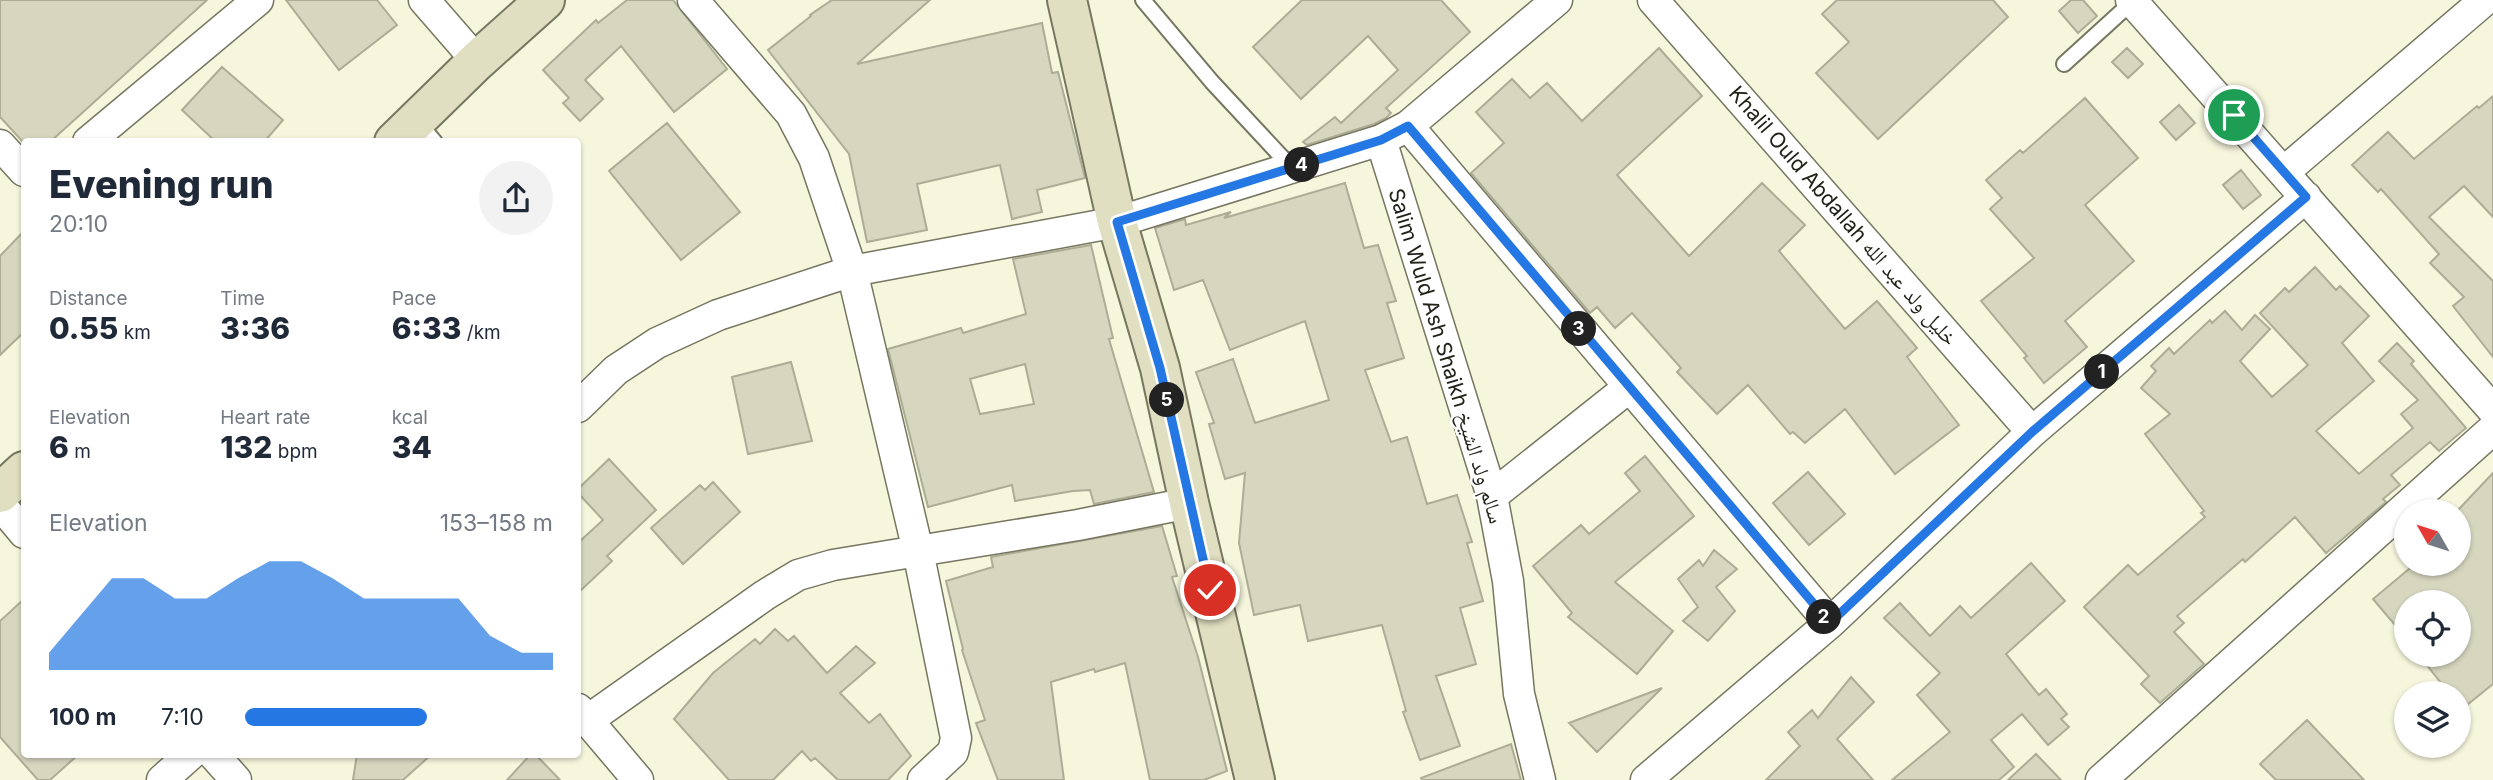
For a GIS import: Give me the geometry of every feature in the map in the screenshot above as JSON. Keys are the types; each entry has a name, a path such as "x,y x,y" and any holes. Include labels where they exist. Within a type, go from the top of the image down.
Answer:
{"street":[{"path":"93,138 258,0"},
{"path":"424,0 477,61"},
{"path":"415,135 477,61 545,0"},
{"path":"693,0 791,114 814,158 852,271 918,551 956,738 953,752 923,780"},
{"path":"1067,0 1117,222 1160,368 1255,780"},
{"path":"581,404 616,370 657,343 718,315 852,271 1117,222 1381,140 1408,126 1557,0"},
{"name":"Khalil Ould Abdallah خليل ولد عبد الله","path":"1653,0 2032,432"},
{"path":"2284,172 2485,0"},
{"path":"2131,1 2306,197 2487,392"},
{"path":"1408,126 1830,623"},
{"name":"Salim Wuld Ash Shaikh سالم ولد الشيخ","path":"1381,140 1492,496 1508,581 1519,694 1540,780"},
{"path":"0,145 21,168"},
{"path":"1646,780 1830,623 2032,432 2306,197"},
{"path":"1492,496 1628,388"},
{"path":"2101,780 2493,429"},
{"path":"0,493 21,474"},
{"path":"638,780 583,715 798,575 833,565 1090,523 1189,503"},
{"path":"0,504 21,529"},
{"path":"162,780 187,758"},
{"path":"217,758 236,780"}],"lane":[{"path":"1143,0 1212,82 1292,168"},
{"path":"2064,64 2131,1"}],"building":[{"path":"0,0 207,0 54,138 21,140 0,117"},
{"path":"286,0 377,0 397,25 339,70"},
{"path":"627,0 673,0 727,69 674,112 621,46 585,80 603,99 580,121 563,103 569,98 543,70 596,20 598,23"},
{"path":"832,0 930,0 857,64 1042,23 1052,73 1058,72 1085,178 1037,190 1042,212 1012,219 1000,165 917,184 927,230 867,242 849,154 768,50"},
{"path":"1302,0 1441,0 1470,32 1386,108 1391,113 1386,118 1307,145 1303,142 1335,117 1341,123 1398,70 1368,36 1301,99 1253,47"},
{"path":"1837,0 1993,0 2008,17 1878,139 1816,73 1849,42 1822,14"},
{"path":"2071,0 2083,0 2097,16 2078,33 2059,11"},
{"path":"1659,48 1702,96 1617,175 1689,256 1762,183 1805,225 1779,251 1845,329 1877,301 1917,348 1907,357 1959,425 1895,474 1845,409 1805,443 1793,432 1790,434 1748,385 1717,414 1677,372 1681,368 1632,313 1615,328 1597,307 1590,313 1471,173 1504,143 1476,112 1512,79 1530,98 1547,83 1582,121"},
{"path":"2127,48 2143,64 2128,78 2112,62"},
{"path":"222,67 283,120 267,138 212,138 182,110"},
{"path":"2493,96 2493,217 2464,186 2429,217 2493,281 2493,357 2453,306 2464,297 2430,263 2439,254 2381,189 2378,192 2352,165 2388,132 2414,159 2477,106 2479,108"},
{"path":"2085,98 2138,158 2085,205 2134,261 2065,321 2087,347 2044,383 2024,358 2027,356 1981,301 2034,258 1990,209 2002,198 1986,180 2020,150 2023,153"},
{"path":"2179,105 2195,123 2176,140 2160,122"},
{"path":"667,123 740,212 681,260 609,171"},
{"path":"2241,170 2261,195 2243,209 2223,185"},
{"path":"1345,183 1364,248 1378,245 1396,301 1387,303 1404,358 1365,370 1391,442 1407,437 1427,504 1457,495 1472,542 1467,543 1483,601 1460,608 1476,664 1436,676 1460,746 1420,760 1403,712 1406,711 1382,625 1308,641 1300,605 1254,615 1239,543 1245,473 1225,479 1209,424 1214,423 1196,372 1233,359 1255,423 1329,400 1305,321 1230,350 1203,280 1174,290 1155,228 1185,219 1186,225 1231,212 1224,218"},
{"path":"21,234 21,335 0,355 0,256"},
{"path":"1091,245 1113,338 1109,339 1154,492 1094,504 1090,490 1015,501 1012,485 928,507 888,349 961,328 963,333 1026,314 1013,259","holes":["1025,364 1034,404 980,414 970,379"]},
{"path":"2315,267 2336,290 2340,286 2369,316 2342,343 2374,381 2316,431 2359,474 2413,428 2401,414 2418,400 2379,361 2397,343 2414,361 2411,364 2466,428 2439,451 2430,442 2391,475 2400,485 2383,499 2386,502 2326,553 2295,517 2245,562 2243,559 2177,616 2184,623 2174,632 2204,664 2160,703 2141,684 2149,676 2084,607 2128,565 2138,575 2205,517 2201,513 2204,511 2145,434 2170,414 2141,388 2156,371 2151,366 2169,348 2174,354 2210,320 2212,323 2225,311 2242,330 2255,315 2270,329 2240,361 2272,397 2308,365 2260,313 2285,288 2289,292"},
{"path":"791,362 812,441 748,454 732,377"},
{"path":"1645,456 1694,516 1615,582 1673,631 1637,674 1568,617 1572,613 1533,566 1581,525 1589,534 1640,491 1625,473"},
{"path":"609,459 656,510 607,556 612,561 581,590 581,540 603,520 581,496 581,486"},
{"path":"1808,472 1845,514 1809,545 1773,503"},
{"path":"2493,473 2493,684 2471,702 2471,681 2439,681 2428,667 2471,667 2471,590 2394,590 2394,624 2373,599 2401,576 2471,576 2471,499 2468,499"},
{"path":"713,482 740,512 683,564 651,528 700,485 705,490"},
{"path":"1162,526 1177,576 1172,577 1198,657 1227,771 1204,780 1150,780 1125,663 1051,682 1064,780 998,780 976,723 985,720 962,650 946,581 993,567 991,557"},
{"path":"1714,550 1737,569 1716,587 1735,611 1708,641 1683,621 1698,607 1678,579 1699,560 1703,566"},
{"path":"2031,563 2065,601 2006,654 2039,695 2046,689 2067,714 2061,719 2069,727 2048,745 2022,714 1991,740 2014,767 1999,780 1892,780 1950,732 1917,695 1940,673 1884,618 1900,603 1930,636 1960,606 1971,618"},
{"path":"21,602 21,758 75,758 50,780 38,780 0,737 0,621"},
{"path":"775,629 788,641 794,636 827,673 856,646 875,663 840,693 869,723 880,714 911,756 888,780 838,780 815,758 811,761 802,751 773,780 729,780 674,719 713,673 755,639 760,644"},
{"path":"1851,677 1874,702 1837,739 1873,780 1766,780 1800,746 1788,732 1812,710 1818,718"},
{"path":"1662,688 1597,752 1569,723"},
{"path":"2307,720 2364,780 2276,780 2260,764"},
{"path":"1511,744 1521,780 1421,778"},
{"path":"2036,754 2061,780 2008,780"},
{"path":"356,758 428,758 403,780 353,780"},
{"path":"527,758 539,758 560,780 507,780"}],"route":[{"path":"1210,590 1160,368 1117,222 1381,140 1408,126 1830,623 2032,432 2306,197 2234,115"}]}
